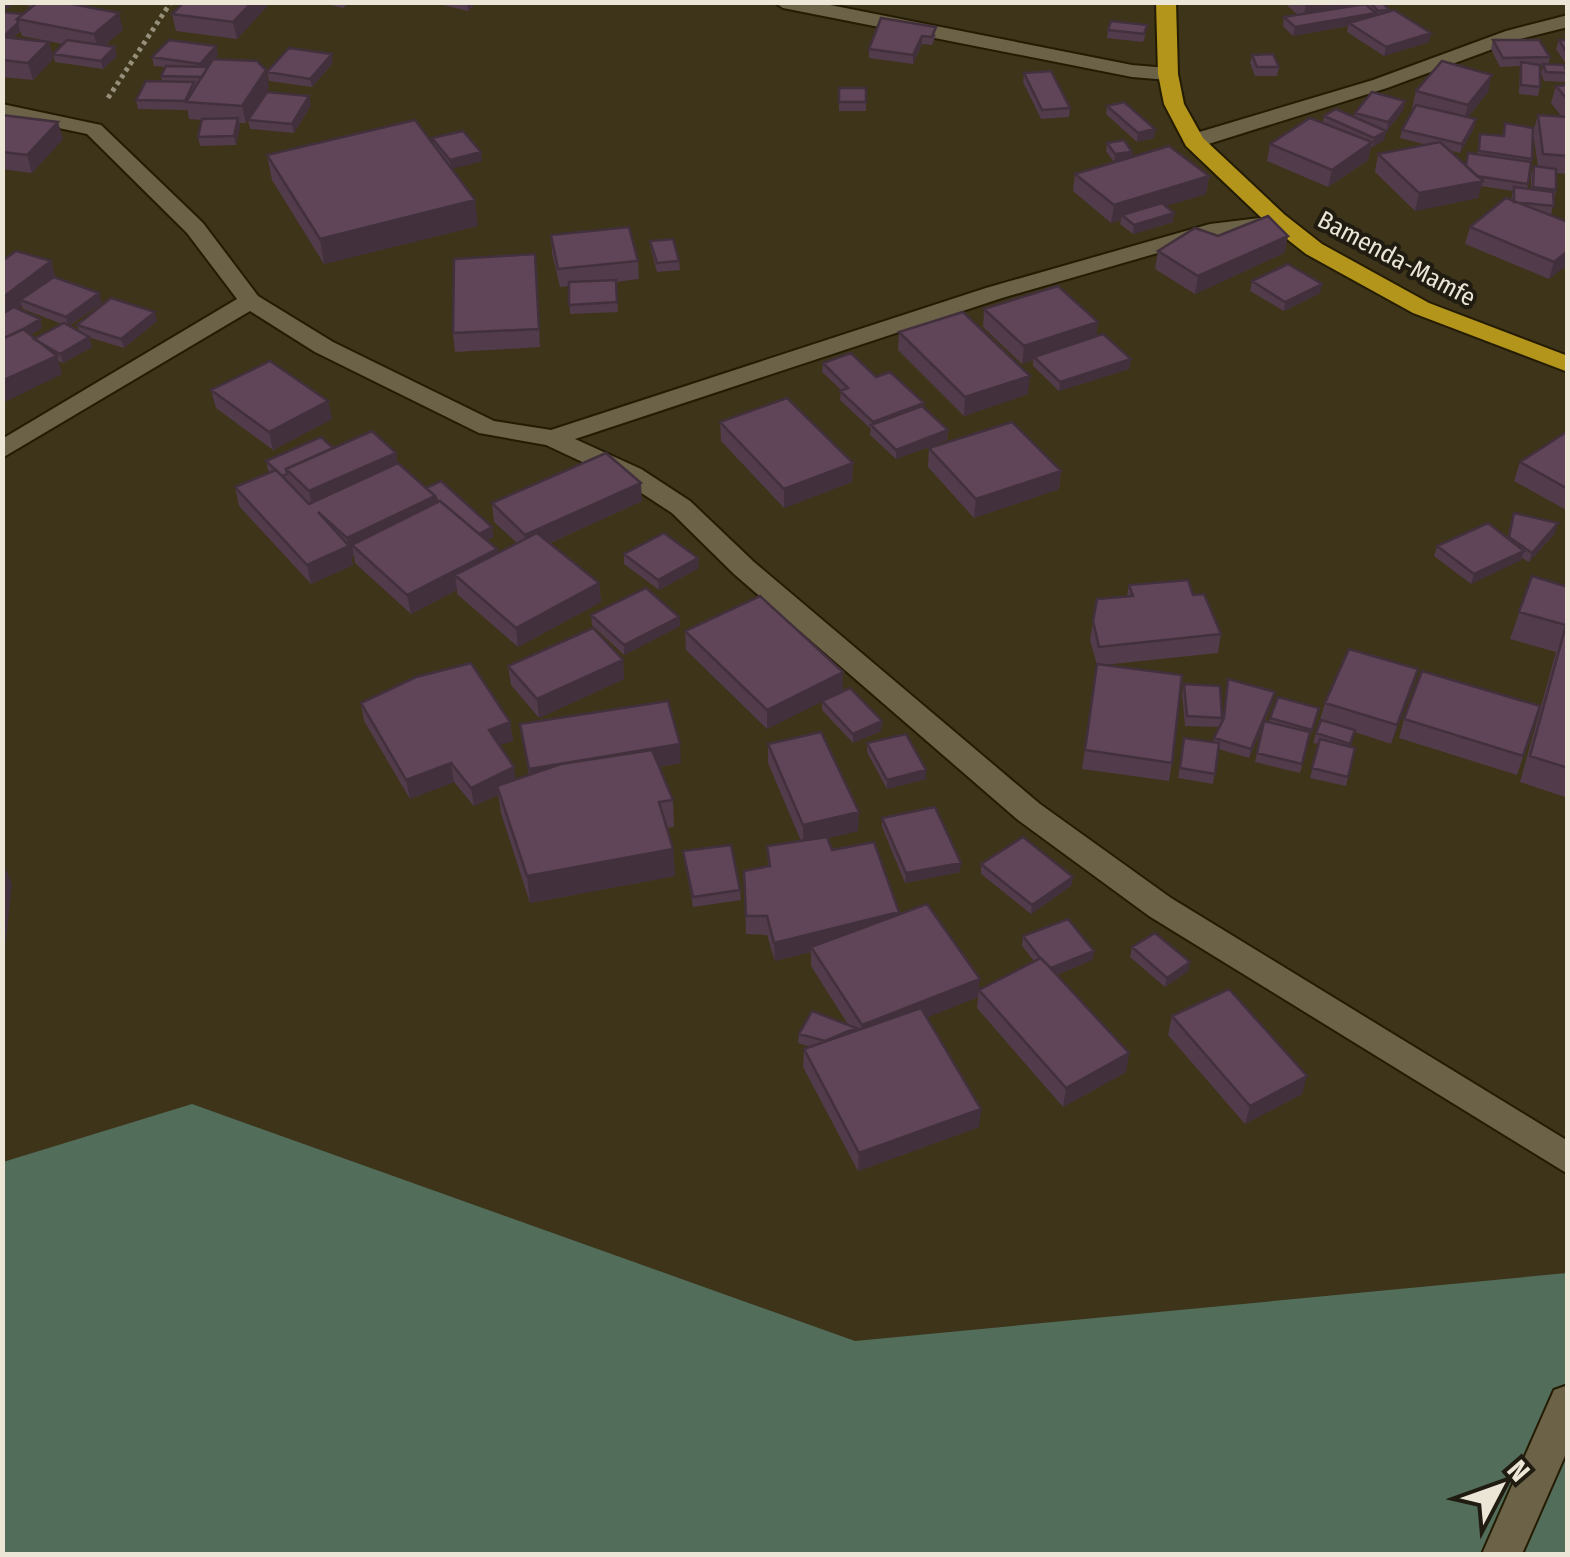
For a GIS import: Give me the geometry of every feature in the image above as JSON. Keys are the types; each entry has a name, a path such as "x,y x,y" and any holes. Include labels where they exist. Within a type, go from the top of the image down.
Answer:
{"highway":[{"name":"Bamenda-Mamfe","path":"1166,2 1168,74 1174,104 1194,141 1278,220 1314,249 1421,308 1568,365"}],"street":[{"path":"783,2 1115,68 1168,74"},
{"path":"1194,141 1380,84 1513,35 1568,21"},
{"path":"2,110 94,129 195,228 250,301 324,347 488,428 552,438 632,475 681,507 744,568 1028,812 1160,906 1568,1159"},
{"path":"552,438 1013,287 1210,231 1278,220"},
{"path":"2,450 250,301"},
{"path":"1502,1554 1568,1403"}],"path":[{"path":"94,129 101,110 170,2"}],"green space":[{"path":"192,1104 855,1341 1567,1273 1567,1554 3,1554 3,1162"}],"building":[{"path":"38,2 61,2 119,13 94,34 17,19"},
{"path":"184,2 252,2 233,22 172,14"},
{"path":"1370,2 1382,2 1389,10 1378,11"},
{"path":"1365,4 1376,13 1295,27 1284,17"},
{"path":"1394,10 1431,33 1386,47 1349,23"},
{"path":"2,12 23,14 3,37"},
{"path":"881,18 936,27 932,37 922,36 913,55 869,49"},
{"path":"1111,21 1147,25 1144,34 1108,30"},
{"path":"2,37 49,42 28,63 2,60"},
{"path":"67,40 115,47 101,61 53,54"},
{"path":"169,40 216,46 200,64 152,57"},
{"path":"1493,40 1539,40 1550,57 1503,58"},
{"path":"1559,40 1568,40 1568,55"},
{"path":"289,48 332,54 310,79 267,72"},
{"path":"1273,54 1279,67 1257,67 1252,55"},
{"path":"213,59 257,61 266,70 242,106 186,102"},
{"path":"1442,61 1492,75 1468,105 1416,91"},
{"path":"1521,62 1540,65 1540,87 1521,85"},
{"path":"1543,64 1564,65 1567,73 1546,72"},
{"path":"166,66 208,67 202,77 161,76"},
{"path":"1051,71 1070,108 1042,110 1024,73"},
{"path":"146,81 194,82 185,101 136,100"},
{"path":"1568,85 1568,100 1556,86"},
{"path":"839,88 866,88 866,102 839,102"},
{"path":"267,92 309,96 292,124 248,120"},
{"path":"1372,92 1405,101 1388,122 1355,113"},
{"path":"1124,102 1155,129 1138,133 1107,106"},
{"path":"1416,105 1476,119 1462,144 1402,130"},
{"path":"1336,109 1386,131 1374,138 1324,116"},
{"path":"2,115 58,122 27,155 2,152"},
{"path":"1538,115 1568,117 1568,156 1543,154"},
{"path":"238,118 234,136 198,137 202,119"},
{"path":"1310,118 1372,142 1332,170 1270,144"},
{"path":"415,120 475,200 320,239 267,155"},
{"path":"1505,123 1533,128 1532,159 1479,151 1480,134 1504,136"},
{"path":"463,131 481,152 450,160 432,138"},
{"path":"1124,140 1132,152 1115,154 1107,143"},
{"path":"1440,142 1483,181 1419,193 1378,154"},
{"path":"1169,146 1209,176 1114,205 1075,174"},
{"path":"1468,153 1531,162 1528,184 1477,176 1466,166"},
{"path":"1534,166 1556,169 1556,190 1533,187"},
{"path":"1514,187 1553,192 1554,206 1514,202"},
{"path":"1506,198 1568,222 1568,251 1554,262 1470,227"},
{"path":"1162,203 1174,213 1134,225 1122,215"},
{"path":"1268,216 1288,236 1198,276 1158,251 1195,228 1218,236"},
{"path":"629,227 638,261 558,269 551,235"},
{"path":"673,239 679,261 657,263 650,241"},
{"path":"16,251 51,261 2,298 2,261"},
{"path":"535,254 539,329 453,333 454,259"},
{"path":"1288,264 1322,284 1285,302 1252,281"},
{"path":"54,277 99,293 66,317 20,300"},
{"path":"616,280 617,302 569,305 569,282"},
{"path":"1058,286 1098,322 1024,346 984,309"},
{"path":"111,298 155,312 121,339 77,325"},
{"path":"14,307 40,319 2,339 2,314"},
{"path":"963,312 1030,376 965,397 899,332"},
{"path":"64,323 89,337 60,354 34,339"},
{"path":"23,329 57,356 2,381 2,339"},
{"path":"1103,334 1131,359 1060,382 1034,357"},
{"path":"851,353 876,377 890,372 924,403 873,422 840,391 848,388 823,363"},
{"path":"270,361 328,401 269,432 211,390"},
{"path":"787,398 853,463 784,489 720,422"},
{"path":"922,406 948,430 896,450 871,425"},
{"path":"1012,422 1061,471 976,499 929,448"},
{"path":"372,431 396,453 309,491 286,469"},
{"path":"1568,431 1568,489 1520,462"},
{"path":"321,437 333,448 286,469 287,474 282,476 266,461"},
{"path":"606,453 641,483 525,535 492,503"},
{"path":"398,463 435,496 347,538 318,512 349,546 307,565 235,487 276,470 309,504"},
{"path":"441,481 492,527 479,534 438,502 426,488"},
{"path":"440,501 497,549 407,595 352,545"},
{"path":"1514,513 1558,523 1532,553 1509,537"},
{"path":"1488,523 1524,551 1474,574 1437,546"},
{"path":"537,533 599,583 516,628 455,575"},
{"path":"664,533 698,558 658,580 624,554"},
{"path":"1532,576 1568,587 1568,768 1530,756 1566,625 1519,612"},
{"path":"1188,580 1193,595 1204,594 1221,634 1099,647 1093,621 1097,599 1133,596 1129,585"},
{"path":"646,588 679,617 624,645 591,615"},
{"path":"760,596 843,672 767,710 685,631"},
{"path":"593,628 623,660 537,699 508,666"},
{"path":"1349,649 1418,669 1397,725 1325,703"},
{"path":"471,663 510,722 489,730 514,767 471,788 451,763 406,780 361,703 416,677"},
{"path":"1097,664 1182,675 1172,763 1085,750"},
{"path":"1422,671 1540,706 1523,756 1404,719"},
{"path":"1228,679 1275,692 1251,749 1214,738 1224,718"},
{"path":"1184,684 1220,686 1222,718 1187,716"},
{"path":"850,688 882,721 853,734 822,701"},
{"path":"1278,697 1319,708 1312,730 1270,718"},
{"path":"668,701 680,744 529,769 520,724"},
{"path":"1321,720 1355,730 1350,744 1316,733"},
{"path":"1264,721 1310,732 1302,764 1257,753"},
{"path":"821,732 859,812 803,825 768,744"},
{"path":"906,734 926,770 887,780 867,743"},
{"path":"1184,738 1219,743 1215,774 1180,768"},
{"path":"1320,739 1355,748 1348,777 1312,768"},
{"path":"652,750 673,800 659,802 673,849 527,876 497,786 561,764"},
{"path":"935,807 961,863 906,873 882,818"},
{"path":"827,837 832,850 874,842 899,912 774,943 767,916 746,916 744,871 770,866 767,846"},
{"path":"1023,837 1073,877 1032,905 981,864"},
{"path":"731,845 740,890 693,897 683,851"},
{"path":"927,904 980,979 862,1025 811,947"},
{"path":"1068,919 1094,951 1051,968 1023,936"},
{"path":"1155,933 1190,962 1167,978 1132,947"},
{"path":"1041,958 1129,1053 1066,1088 979,990"},
{"path":"1229,989 1307,1076 1250,1106 1172,1016"},
{"path":"921,1008 981,1109 859,1153 804,1049"},
{"path":"812,1011 856,1028 825,1041 799,1034"}]}
